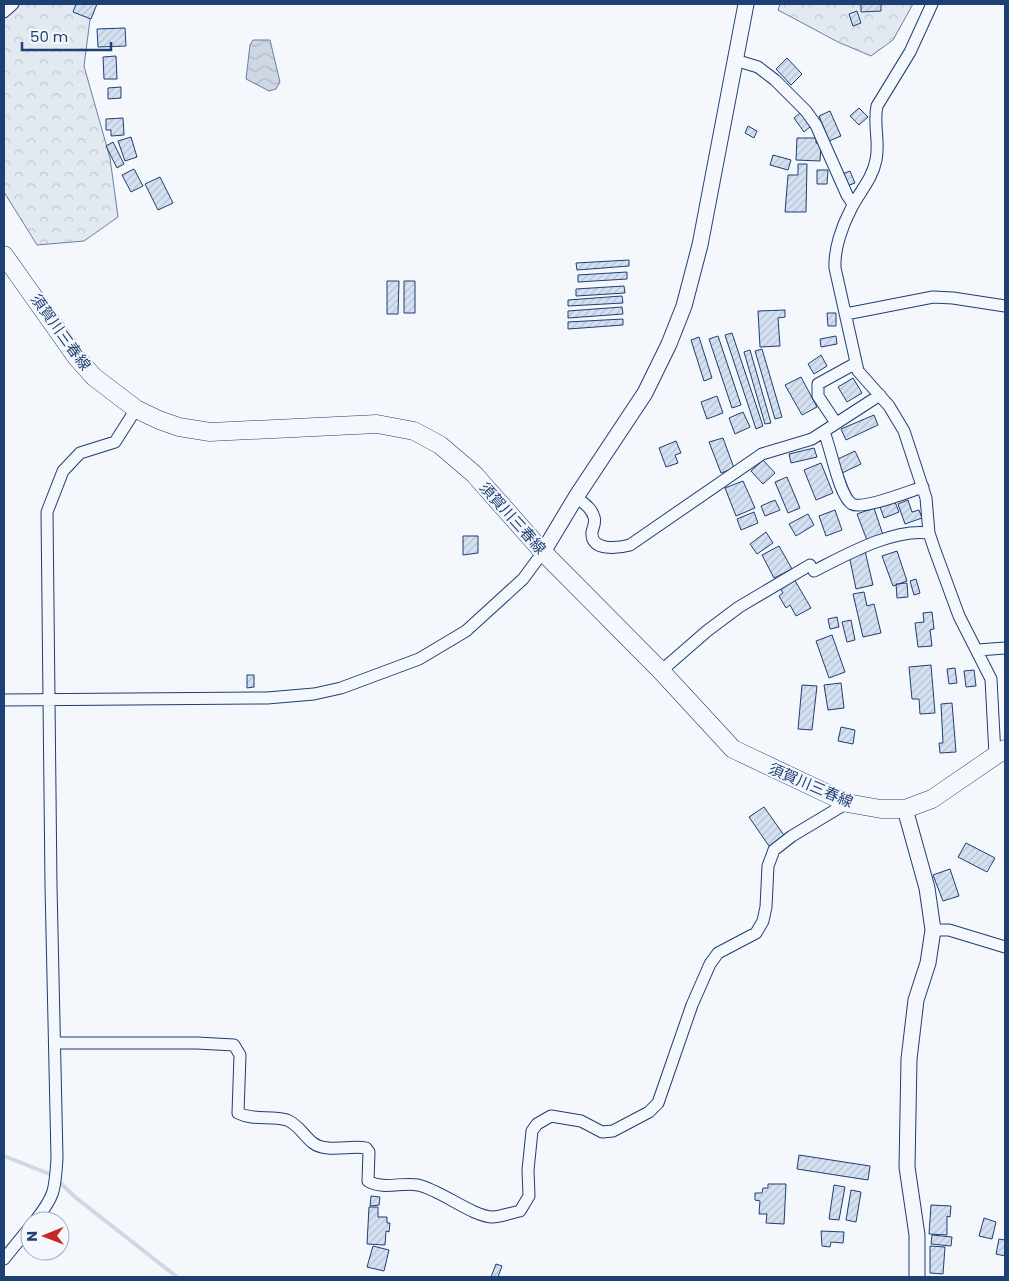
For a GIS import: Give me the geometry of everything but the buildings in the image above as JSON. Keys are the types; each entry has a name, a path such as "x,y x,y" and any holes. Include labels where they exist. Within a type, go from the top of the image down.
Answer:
{"main road":[{"name":"須賀川三春線","path":"4,255 77,358 94,376 136,409 179,427 210,432 377,424 414,431 458,458 543,552 661,671 733,749 847,803 881,809 905,809 932,799 1000,752"}],"street":[{"path":"4,12 13,4"},
{"path":"4,700 267,698 314,694 341,688 419,659 466,631 523,579 543,552 576,497 646,393 684,306 700,245 746,4"},
{"path":"932,4 910,52 879,100 875,116 876,160 870,179 853,204 834,258 836,280 846,314 858,371 880,395 904,431 923,487 927,504 929,533 959,616 978,650 990,678 993,693 992,728 1000,752"},
{"path":"735,60 758,67 775,80 806,111 816,125 847,195 853,204"},
{"path":"846,314 933,297 1005,306"},
{"path":"836,423 818,396 818,384 856,363"},
{"path":"576,497 588,506 594,516 592,533 599,545 608,549 630,545 762,454 812,439 880,395"},
{"path":"43,1211 52,1199 56,1187 57,1158 49,700 48,512 63,471 80,453 115,442 136,409"},
{"path":"824,432 844,492 853,505 879,501 923,487"},
{"path":"661,671 707,630 739,607 812,568 851,551 906,532 929,533"},
{"path":"978,650 1005,648"},
{"path":"55,1044 197,1043 234,1045 240,1055 238,1113 247,1118 286,1120 308,1136 313,1143 327,1147 366,1148 369,1152 368,1181 372,1183 379,1185 411,1184 427,1187 485,1216 493,1217 520,1211 529,1196 528,1170 532,1131 537,1124 551,1116 581,1121 602,1132 613,1131 649,1112 658,1103 692,1005 710,964 718,953 756,933 763,921 766,906 768,866 774,850 792,836 847,803"},
{"path":"905,809 927,888 933,930 928,963 916,1000 909,1059 907,1167 917,1235 917,1277"},
{"path":"933,930 949,930 1005,947"},
{"path":"4,1259 20,1239"}],"green space":[{"path":"4,4 92,4 84,66 110,158 118,217 84,241 37,245 4,192"},
{"path":"780,4 913,4 893,40 871,56 838,42 778,10"}],"water":[{"path":"253,40 270,40 280,82 276,89 269,91 246,79 250,45"}],"waterway":[{"path":"4,1156 52,1175 75,1197 177,1277"}]}
